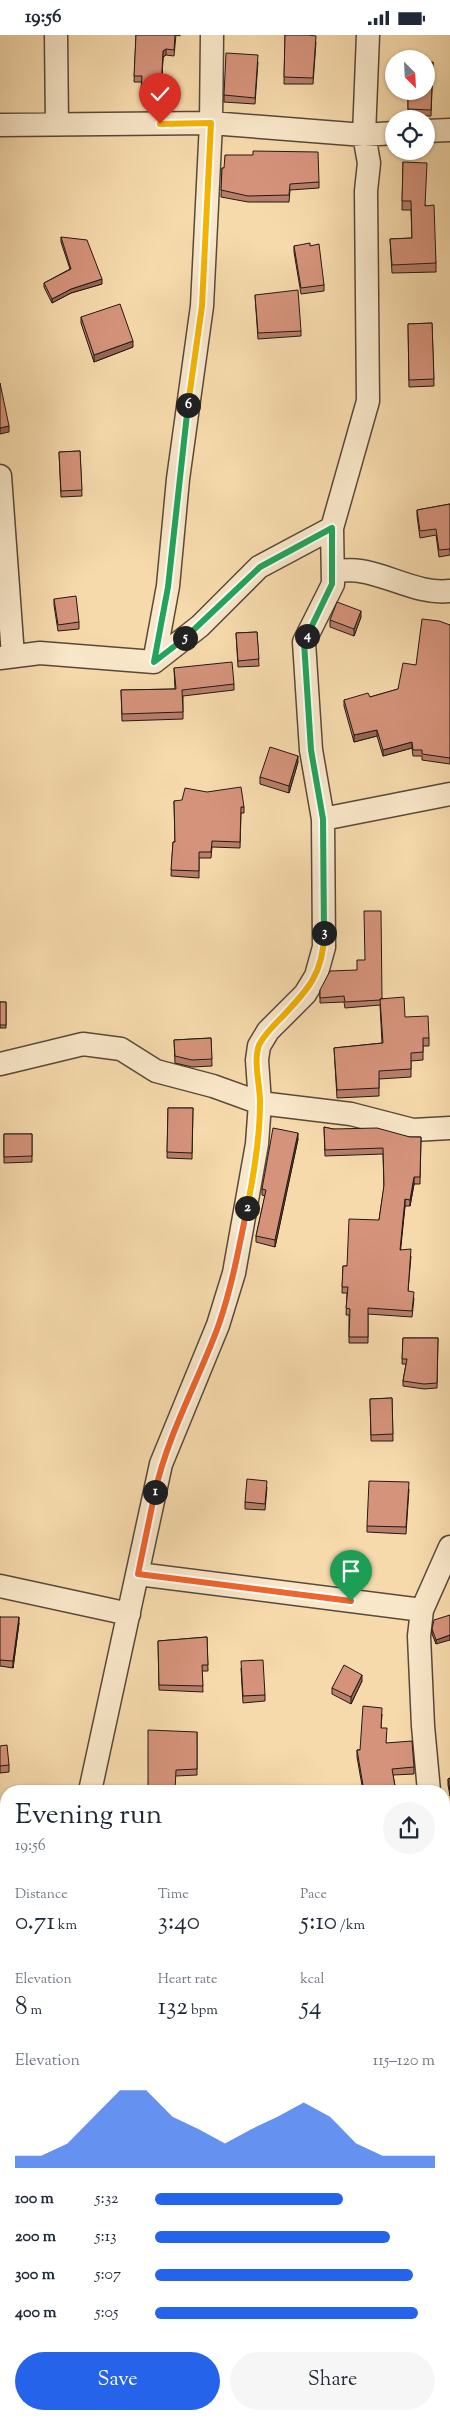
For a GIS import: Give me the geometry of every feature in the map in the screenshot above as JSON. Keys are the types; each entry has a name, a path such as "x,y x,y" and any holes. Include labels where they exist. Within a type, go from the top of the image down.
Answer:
{"street":[{"path":"56,35 56,124"},
{"path":"154,662 168,587 178,479 202,306 211,123 212,35"},
{"path":"91,1785 161,1464 218,1325 234,1273 254,1173 260,1103 257,1060 259,1045 268,1031 304,994 316,976 324,947 323,819 311,750 304,642 332,584 332,528 368,401 366,191 369,163 364,135 368,35"},
{"path":"0,125 211,123 364,135 385,134"},
{"path":"435,131 450,130"},
{"path":"0,475 6,657 40,653 154,662 200,626 260,567 332,528"},
{"path":"332,571 359,571 442,592 450,591"},
{"path":"323,819 450,794"},
{"path":"0,1064 83,1044 121,1049 156,1071 213,1086 260,1103 351,1114 413,1130 450,1128"},
{"path":"428,1785 423,1726 419,1636 422,1610 450,1547"},
{"path":"138,1574 422,1610"},
{"path":"0,1586 129,1614"}],"building":[{"path":"136,35 175,35 174,50 166,49 163,51 161,91 141,90 142,76 134,76"},
{"path":"285,35 316,36 313,78 284,77"},
{"path":"226,53 258,55 255,98 224,95"},
{"path":"408,100 431,100 431,110 408,109"},
{"path":"253,151 318,152 319,182 290,184 289,195 248,196 221,190 222,168 224,168 225,155 253,155"},
{"path":"403,162 427,163 425,206 434,205 436,263 392,265 390,239 412,238 411,201 402,201"},
{"path":"61,237 87,240 102,279 71,289 52,299 44,283 71,269"},
{"path":"310,243 310,246 319,244 324,285 301,288 294,246"},
{"path":"298,290 301,331 258,333 255,295"},
{"path":"120,304 133,341 94,355 81,317"},
{"path":"432,323 434,379 409,380 408,324"},
{"path":"0,383 9,426 0,428"},
{"path":"80,451 82,490 61,491 59,452"},
{"path":"450,504 450,549 439,550 436,529 420,531 417,510"},
{"path":"76,596 79,622 58,625 54,599"},
{"path":"337,602 361,611 354,629 330,620"},
{"path":"422,619 439,621 450,625 450,758 422,754 422,750 413,750 412,742 383,750 377,730 354,735 344,700 368,693 370,697 398,689 403,663 416,665"},
{"path":"257,632 259,659 238,661 236,633"},
{"path":"232,662 234,684 182,690 183,712 122,714 121,690 176,689 174,668"},
{"path":"270,747 298,756 289,786 260,777"},
{"path":"241,787 244,807 241,807 240,842 212,841 211,852 199,852 199,871 171,870 173,842 175,842 174,801 182,800 185,788 207,792"},
{"path":"364,911 381,911 382,998 380,1000 345,1002 344,996 320,998 320,990 330,971 357,970 357,960 365,960"},
{"path":"404,997 405,1017 428,1016 429,1038 423,1038 423,1052 411,1053 411,1069 379,1071 379,1088 337,1090 334,1048 383,1043 380,999"},
{"path":"0,1002 6,1002 6,1025 0,1025"},
{"path":"211,1038 212,1059 192,1060 175,1056 174,1040"},
{"path":"168,1108 193,1108 192,1153 167,1152"},
{"path":"324,1127 333,1129 377,1128 410,1137 421,1137 420,1177 414,1177 410,1200 405,1199 400,1250 411,1249 408,1291 414,1292 412,1311 368,1308 368,1337 349,1337 350,1309 346,1308 348,1287 342,1287 343,1266 347,1266 349,1219 379,1220 384,1185 383,1148 325,1150"},
{"path":"273,1128 298,1133 275,1240 256,1236 266,1190 262,1189"},
{"path":"4,1134 32,1134 32,1156 4,1157"},
{"path":"403,1338 438,1338 437,1383 424,1384 403,1381 407,1359 402,1359"},
{"path":"392,1398 393,1434 371,1435 370,1399"},
{"path":"247,1479 267,1481 265,1504 245,1502"},
{"path":"369,1481 409,1482 406,1527 367,1526"},
{"path":"450,1615 450,1635 436,1640 432,1629 434,1620"},
{"path":"0,1617 19,1617 13,1661 0,1660"},
{"path":"207,1637 208,1665 202,1665 203,1686 159,1685 158,1641"},
{"path":"263,1660 265,1695 243,1696 241,1661"},
{"path":"344,1665 362,1675 351,1697 332,1688"},
{"path":"363,1706 382,1708 381,1728 387,1728 386,1743 412,1741 414,1767 392,1769 395,1785 363,1785 357,1750 360,1750"},
{"path":"148,1730 197,1732 197,1769 176,1770 175,1785 148,1785"},
{"path":"7,1745 9,1765 0,1766 0,1746"}],"route":[{"path":"160,124 211,123 202,306 178,479 168,587 154,662 200,626 260,567 332,528 332,584 304,642 311,750 323,819 324,947 316,976 304,994 268,1031 259,1045 257,1060 260,1103 258,1144 234,1273 218,1325 161,1464 138,1574 351,1601"}]}
